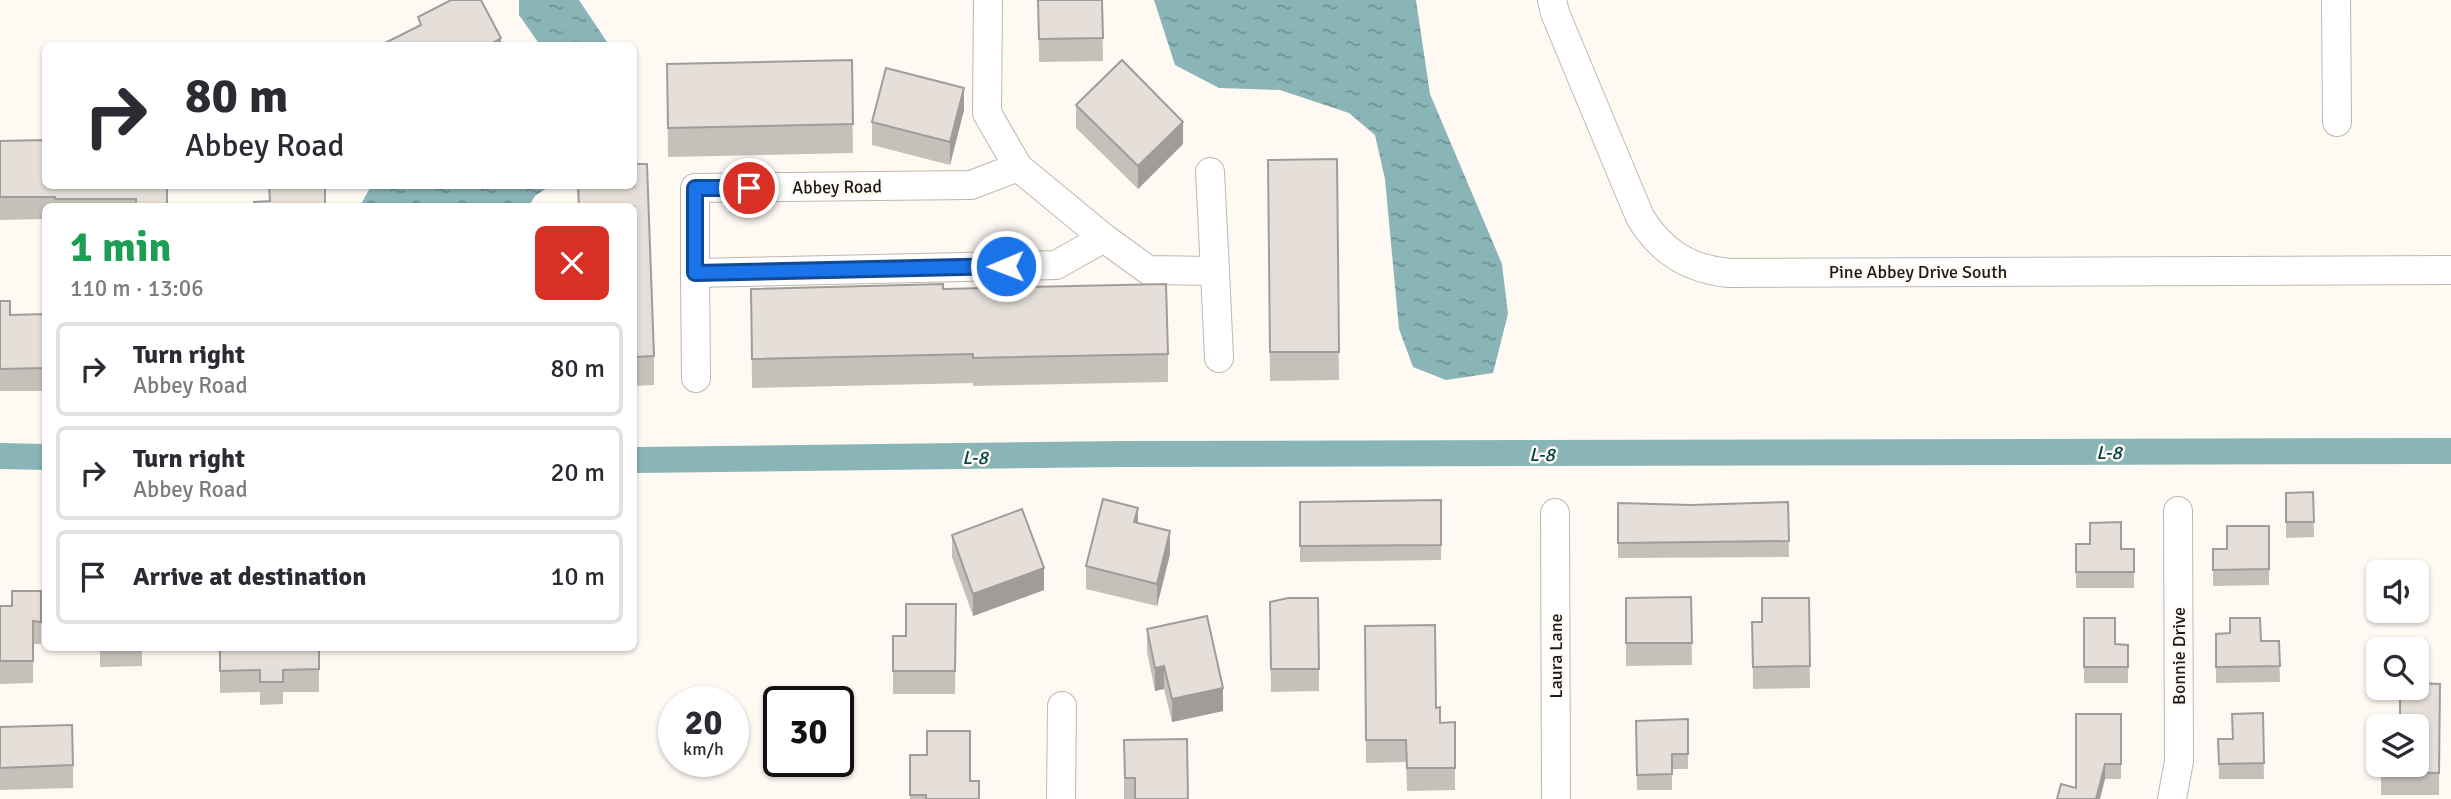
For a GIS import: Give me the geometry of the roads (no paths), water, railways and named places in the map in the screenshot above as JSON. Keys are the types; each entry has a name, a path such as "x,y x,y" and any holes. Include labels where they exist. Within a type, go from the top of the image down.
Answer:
{"street":[{"path":"988,0 987,113 1018,167 1104,238 1148,270 1214,271"},
{"name":"Pine Abbey Drive South","path":"1552,0 1555,13 1649,233 1676,257 1709,271 2451,270"},
{"path":"2336,0 2337,122"},
{"name":"Abbey Road","path":"696,378 695,188 971,186 1018,167"},
{"path":"1210,172 1219,358"},
{"path":"695,273 1056,265 1104,238"},
{"name":"Bonnie Drive","path":"2172,799 2179,761 2178,512"},
{"name":"Laura Lane","path":"1555,513 1556,799"},
{"path":"1062,706 1062,799"}],"water":[{"path":"519,0 579,0 607,42 538,42 519,15"},
{"path":"1154,0 1416,0 1430,94 1502,264 1508,314 1493,373 1446,380 1413,367 1399,329 1385,179 1375,135 1349,113 1280,90 1219,88 1175,65"},
{"path":"369,189 546,189 535,196 531,203 362,203"}],"waterway":[{"name":"L-8","path":"637,460 1121,454 2451,451"},
{"name":"L-8","path":"0,456 42,457"}]}
